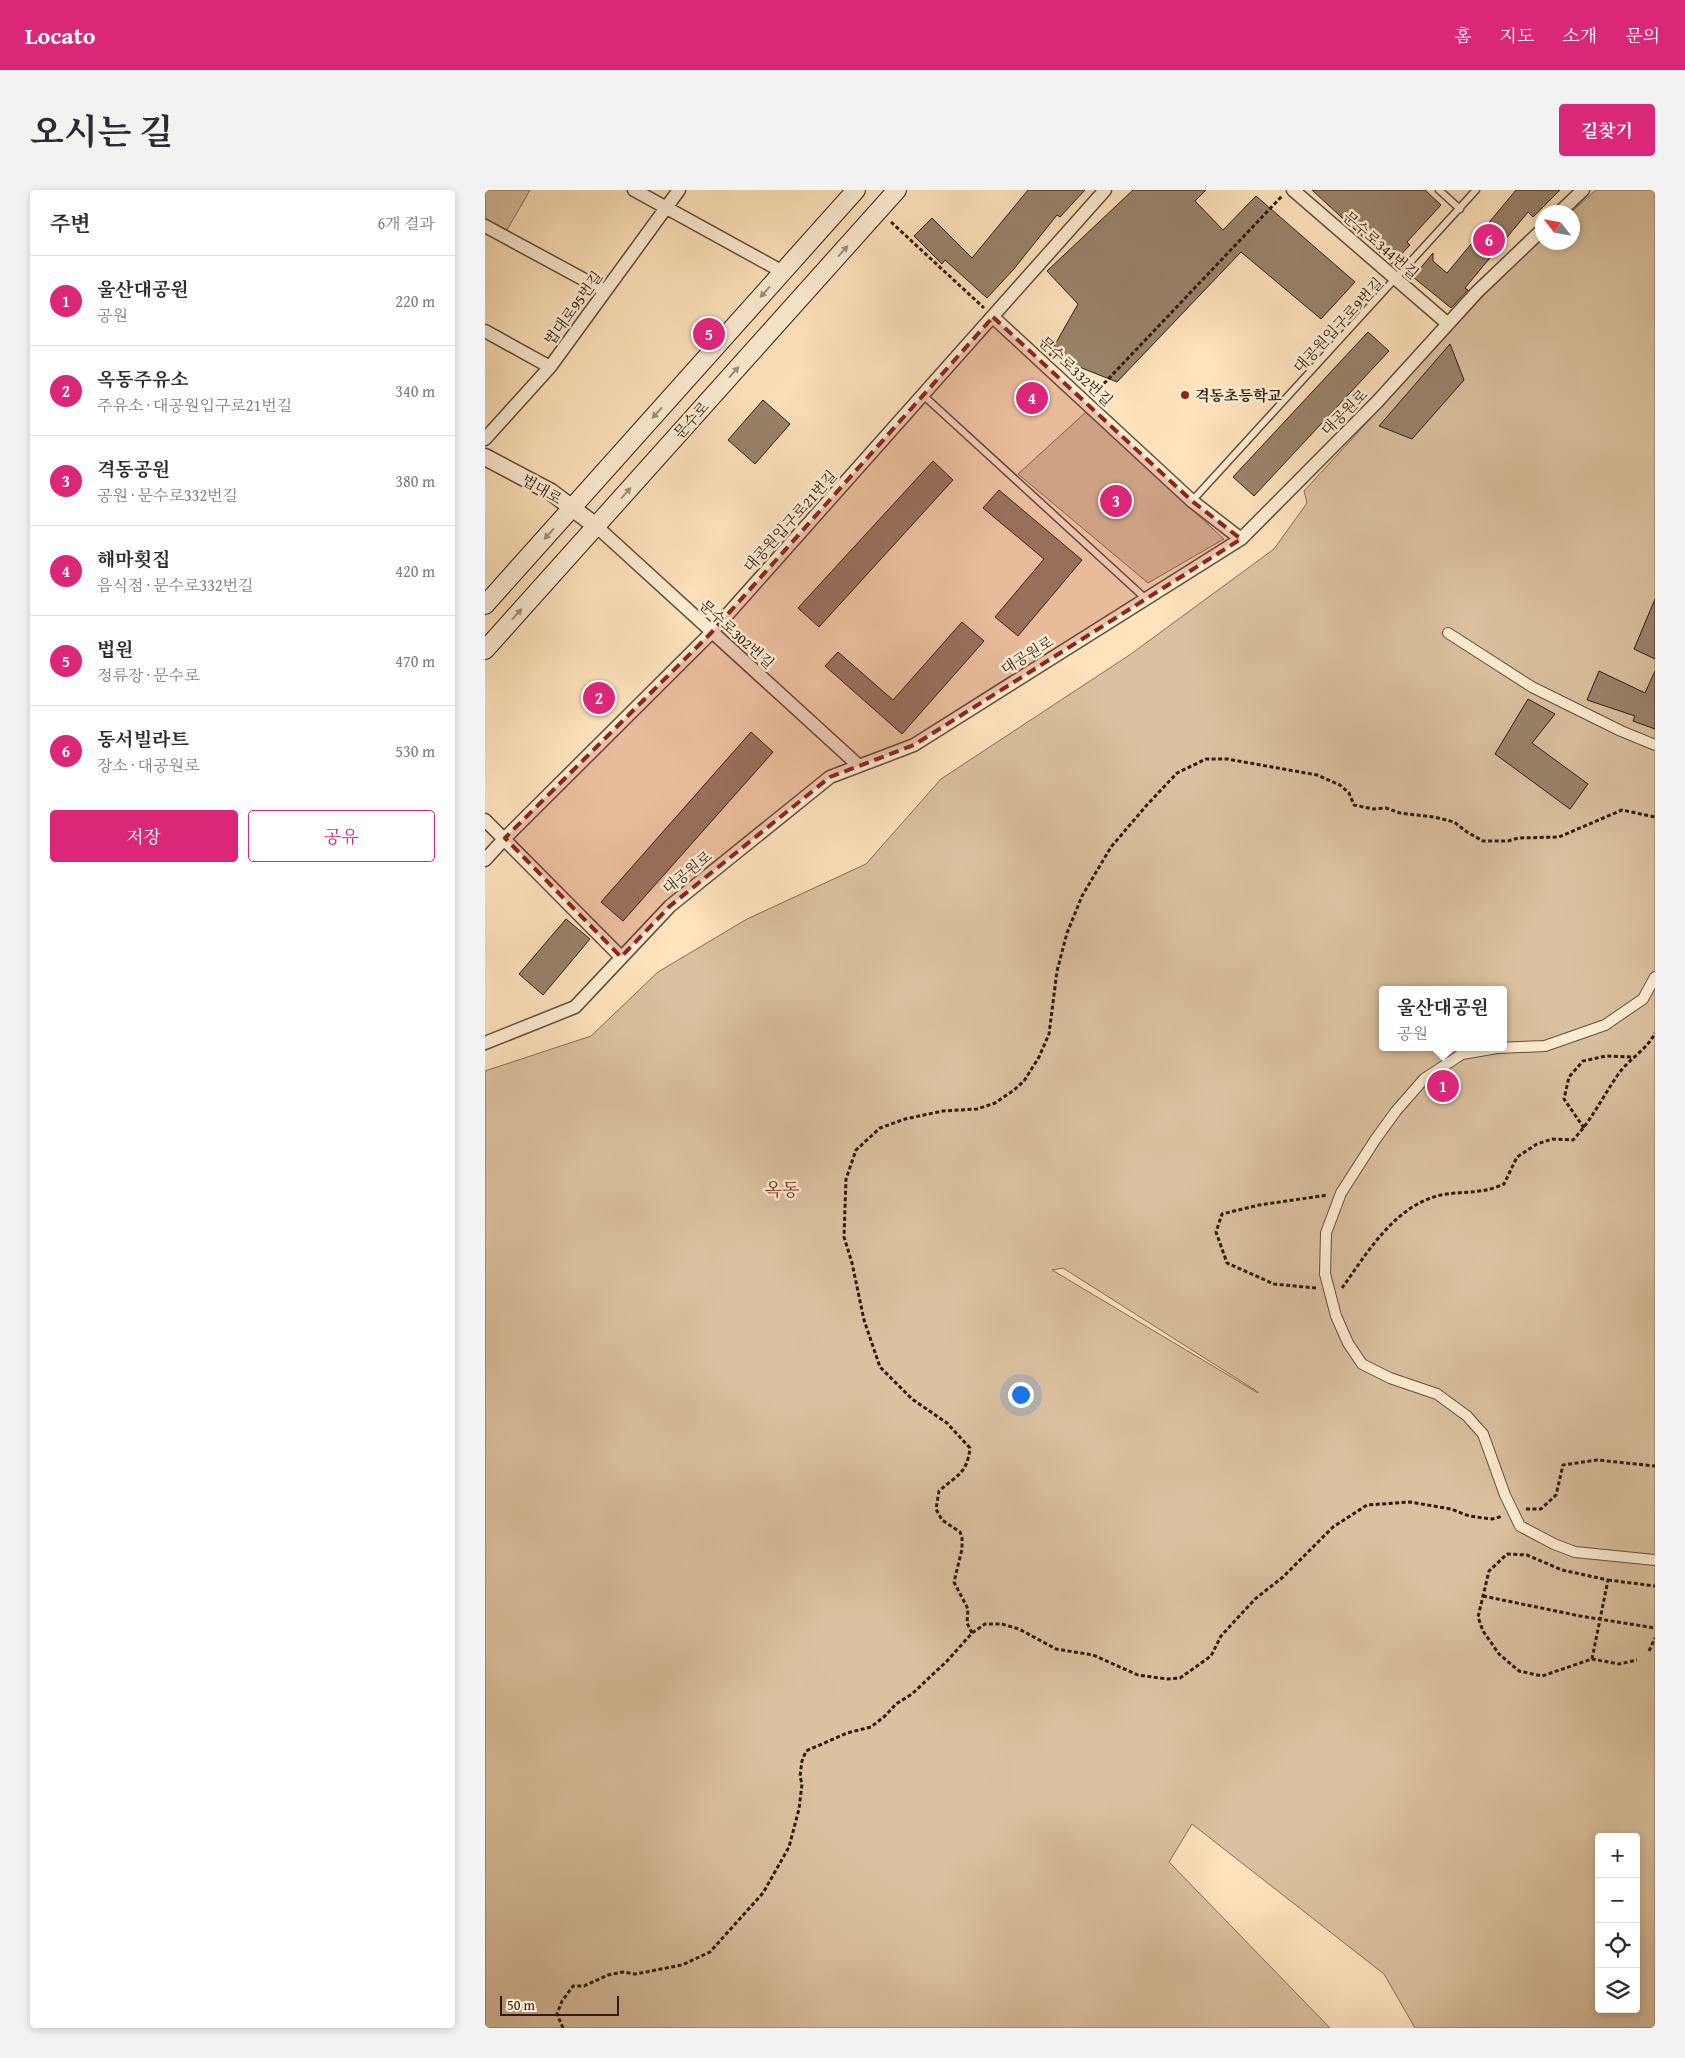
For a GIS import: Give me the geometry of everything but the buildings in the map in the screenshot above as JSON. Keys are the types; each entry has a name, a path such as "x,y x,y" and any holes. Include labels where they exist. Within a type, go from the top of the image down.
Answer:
{"main road":[{"name":"문수로","path":"485,605 856,190"},
{"name":"문수로","path":"485,650 897,190"}],"street":[{"path":"634,190 783,272"},
{"name":"법대로95번길","path":"485,439 550,366 679,190"},
{"name":"대공원입구로21번길","path":"485,860 711,633 924,396 1105,190"},
{"name":"문수로344번길","path":"1293,190 1449,324"},
{"path":"1567,205 1583,190"},
{"path":"485,226 605,291"},
{"name":"대공원로","path":"485,1043 575,1007 670,906 830,777 914,745 1241,539 1377,402 1477,292 1535,237"},
{"name":"문수로332번길","path":"993,317 1192,501 1241,539"},
{"path":"485,332 550,366"},
{"name":"법대로","path":"485,457 551,492 596,526"},
{"name":"문수로302번길","path":"596,526 711,633 858,765"},
{"path":"1448,633 1532,687 1621,731 1655,745"},
{"path":"485,820 505,838 621,957"},
{"path":"1507,1048 1545,1046 1605,1025 1643,999 1655,978"},
{"path":"1480,1051 1462,1054 1424,1079 1396,1111 1375,1140 1341,1194 1326,1233 1325,1274 1336,1316 1348,1343 1362,1364 1391,1378 1437,1394 1467,1416 1483,1434 1505,1495 1520,1526 1554,1544 1575,1552 1655,1560"}],"lane":[{"path":"1439,190 1460,208"},
{"name":"대공원입구로9번길","path":"1192,501 1396,280 1476,190"},
{"path":"924,396 1146,599"}],"path":[{"path":"1086,402 1288,190"},
{"path":"891,222 993,317"},
{"path":"972,1633 967,1623 968,1609 954,1582 962,1549 962,1538 960,1532 942,1520 936,1509 939,1492 963,1472 968,1462 970,1448 947,1423 911,1399 881,1367 865,1320 844,1236 846,1178 855,1150 880,1128 905,1119 943,1111 977,1109 995,1103 1014,1090 1023,1081 1039,1056 1049,1034 1057,971 1067,933 1083,896 1111,847 1146,806 1177,773 1206,759 1227,759 1317,775 1340,784 1349,793 1354,805 1373,809 1385,808 1400,813 1434,817 1453,822 1483,841 1559,837 1622,810 1655,817"},
{"path":"1333,1300 1381,1233 1410,1209 1438,1196 1461,1191 1486,1190 1505,1184 1517,1157 1537,1144 1552,1139 1573,1140 1584,1128 1618,1074 1650,1044 1655,1032"},
{"path":"1584,1128 1563,1098 1569,1077 1583,1061 1607,1056 1635,1057"},
{"path":"1329,1289 1275,1284 1227,1263 1216,1232 1222,1214 1259,1205 1341,1194"},
{"path":"563,2028 557,2014 562,2001 573,1986 585,1986 608,1975 623,1972 635,1974 682,1966 710,1952 763,1893 789,1847 799,1809 802,1784 799,1776 806,1751 847,1733 871,1727 896,1704 912,1694 948,1660 972,1633 985,1624 1002,1624 1019,1629 1056,1649 1093,1655 1138,1675 1167,1679 1180,1678 1211,1656 1221,1636 1255,1599 1283,1577 1333,1527 1367,1505 1410,1502 1451,1509 1469,1516 1492,1520 1521,1510 1541,1509 1556,1495 1563,1465 1597,1460 1655,1466"},
{"path":"1637,1660 1619,1664 1593,1659 1542,1676 1519,1671 1499,1654 1483,1631 1478,1617 1489,1571 1507,1554 1527,1555 1562,1570 1608,1580 1655,1586"},
{"path":"1593,1659 1599,1618 1608,1580"},
{"path":"1483,1596 1655,1628"},
{"path":"1649,1651 1655,1638"}],"highlighted area":[{"path":"993,317 1192,501 1241,539 914,745 830,777 670,906 621,957 505,838 711,633"}],"shaded area":[{"path":"485,190 530,190 507,230 485,218"},
{"path":"1596,190 1655,190 1655,2028 1415,2028 1384,1974 1192,1824 1169,1862 1330,2028 485,2028 485,1071 591,1036 658,972 747,919 866,864 941,779 1131,654 1274,549 1307,503 1304,491 1486,293 1535,246 1535,250 1580,250 1579,205","holes":["1063,1268 1258,1393 1052,1270"]},
{"path":"1086,412 1224,539 1148,583 1018,474"}],"place":[{"name":"동서빌라트","path":"1489,240"},
{"name":"법원","path":"709,334"},
{"name":"격동초등학교","path":"1185,395"},
{"name":"해마횟집","path":"1032,398"},
{"name":"격동공원","path":"1116,501"},
{"name":"옥동주유소","path":"599,698"},
{"name":"울산대공원","path":"1443,1086"}],"district":[{"name":"옥동","path":"782,1189"}]}
